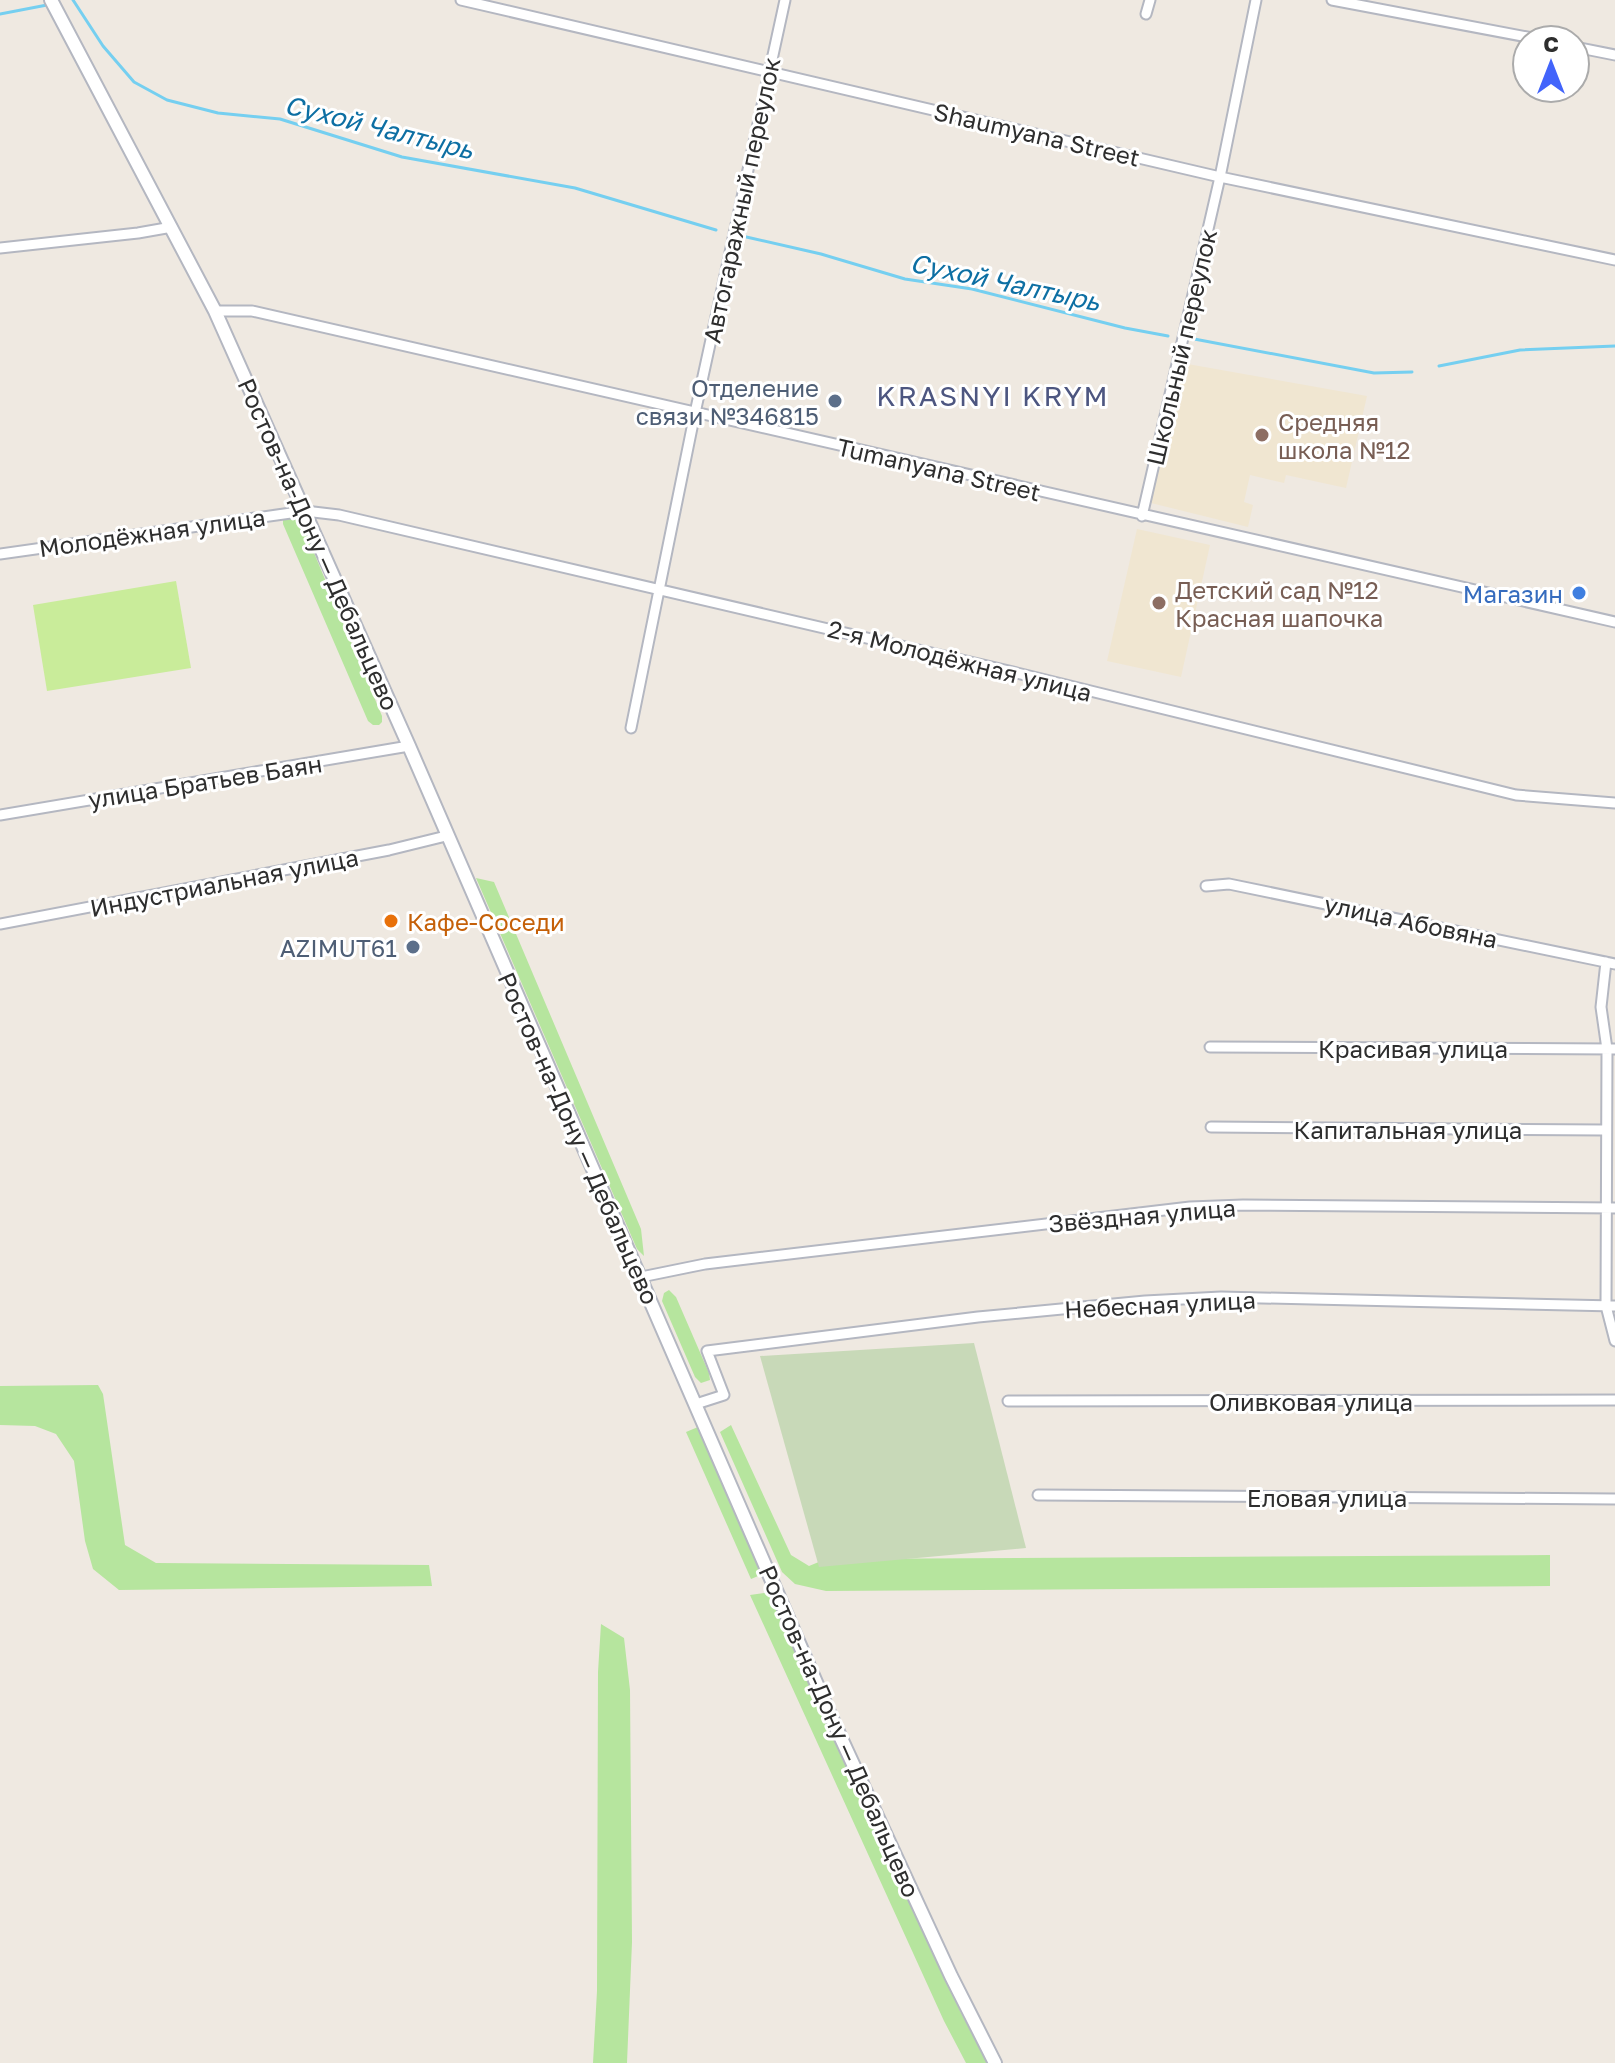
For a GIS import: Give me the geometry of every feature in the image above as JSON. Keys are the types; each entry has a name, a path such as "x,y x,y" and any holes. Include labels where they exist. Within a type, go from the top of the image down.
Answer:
{"street":[{"name":"Ростов-на-Дону — Дебальцево","path":"51,0 215,311 409,746 828,1710 951,1976 995,2063"},
{"name":"Shaumyana Street","path":"461,0 1220,177 1615,260"},
{"name":"Автогаражный переулок","path":"631,728 695,413 785,0"},
{"path":"1146,14 1150,0"},
{"name":"Школьный переулок","path":"1142,516 1220,177 1256,0"},
{"path":"1332,0 1511,34"},
{"path":"1591,50 1615,55"},
{"path":"0,248 172,227"},
{"name":"Tumanyana Street","path":"215,311 252,311 1615,622"},
{"name":"Молодёжная улица","path":"0,554 305,511"},
{"name":"2-я Молодёжная улица","path":"305,511 339,515 658,588 1516,795 1615,803"},
{"name":"улица Братьев Баян","path":"0,815 409,746"},
{"name":"Индустриальная улица","path":"0,924 374,853 446,836"},
{"name":"улица Абовяна","path":"1206,886 1229,884 1611,963"},
{"path":"1611,963 1601,1018 1611,1049 1604,1130 1611,1208 1610,1306 1615,1341"},
{"name":"Красивая улица","path":"1210,1047 1611,1049"},
{"name":"Капитальная улица","path":"1211,1127 1604,1130"},
{"name":"Звёздная улица","path":"641,1277 672,1269 1190,1207 1611,1208"},
{"name":"Небесная улица","path":"696,1404 724,1395 707,1351 978,1317 1221,1297 1610,1306"},
{"name":"Оливковая улица","path":"1008,1401 1615,1400"},
{"name":"Еловая улица","path":"1038,1495 1615,1499"}],"shaded area":[{"name":"Средняя школа №12","path":"1182,363 1367,396 1346,488 1286,475 1284,483 1250,475 1244,502 1253,505 1248,527 1151,503"},
{"name":"Детский сад №12 Красная шапочка","path":"1137,529 1210,545 1181,677 1107,661"}],"green space":[{"path":"288,517 302,524 382,716 379,725 368,721 283,524"},
{"path":"176,581 191,668 47,691 33,605"},
{"path":"476,878 494,882 641,1229 644,1256 637,1249"},
{"path":"669,1290 676,1297 710,1380 701,1383 695,1377 662,1301 664,1293"},
{"path":"974,1343 1026,1548 819,1567 760,1356"},
{"path":"98,1385 103,1394 125,1545 156,1563 429,1565 432,1586 119,1590 93,1569 85,1541 74,1461 56,1434 35,1426 0,1425 0,1386"},
{"path":"731,1425 791,1555 809,1566 826,1559 1550,1555 1550,1586 826,1591 795,1584 782,1572 720,1432"},
{"path":"698,1427 763,1574 751,1579 686,1432"},
{"path":"771,1592 961,2013 988,2063 966,2063 944,2021 750,1595"},
{"path":"601,1624 624,1638 630,1690 632,1942 627,2063 593,2063 597,1991 598,1672"}],"waterway":[{"name":"Сухой Чалтырь","path":"73,0 103,46 134,82 167,100 218,113 280,119 402,157 575,188 716,230"},
{"name":"Сухой Чалтырь","path":"0,14 47,5"},
{"name":"Сухой Чалтырь","path":"742,236 821,254 905,279 972,289 1168,336"},
{"name":"Сухой Чалтырь","path":"1189,338 1374,373 1412,372"},
{"name":"Сухой Чалтырь","path":"1439,366 1520,350 1615,346"}],"place":[{"name":"Отделение связи №346815","path":"835,401"},
{"name":"Средняя школа №12","path":"1262,435"},
{"name":"Магазин","path":"1579,593"},
{"name":"Детский сад №12 Красная шапочка","path":"1159,603"},
{"name":"Кафе-Соседи","path":"391,921"},
{"name":"AZIMUT61","path":"413,947"}],"district":[{"name":"KRASNYI KRYM","path":"993,395"}]}
